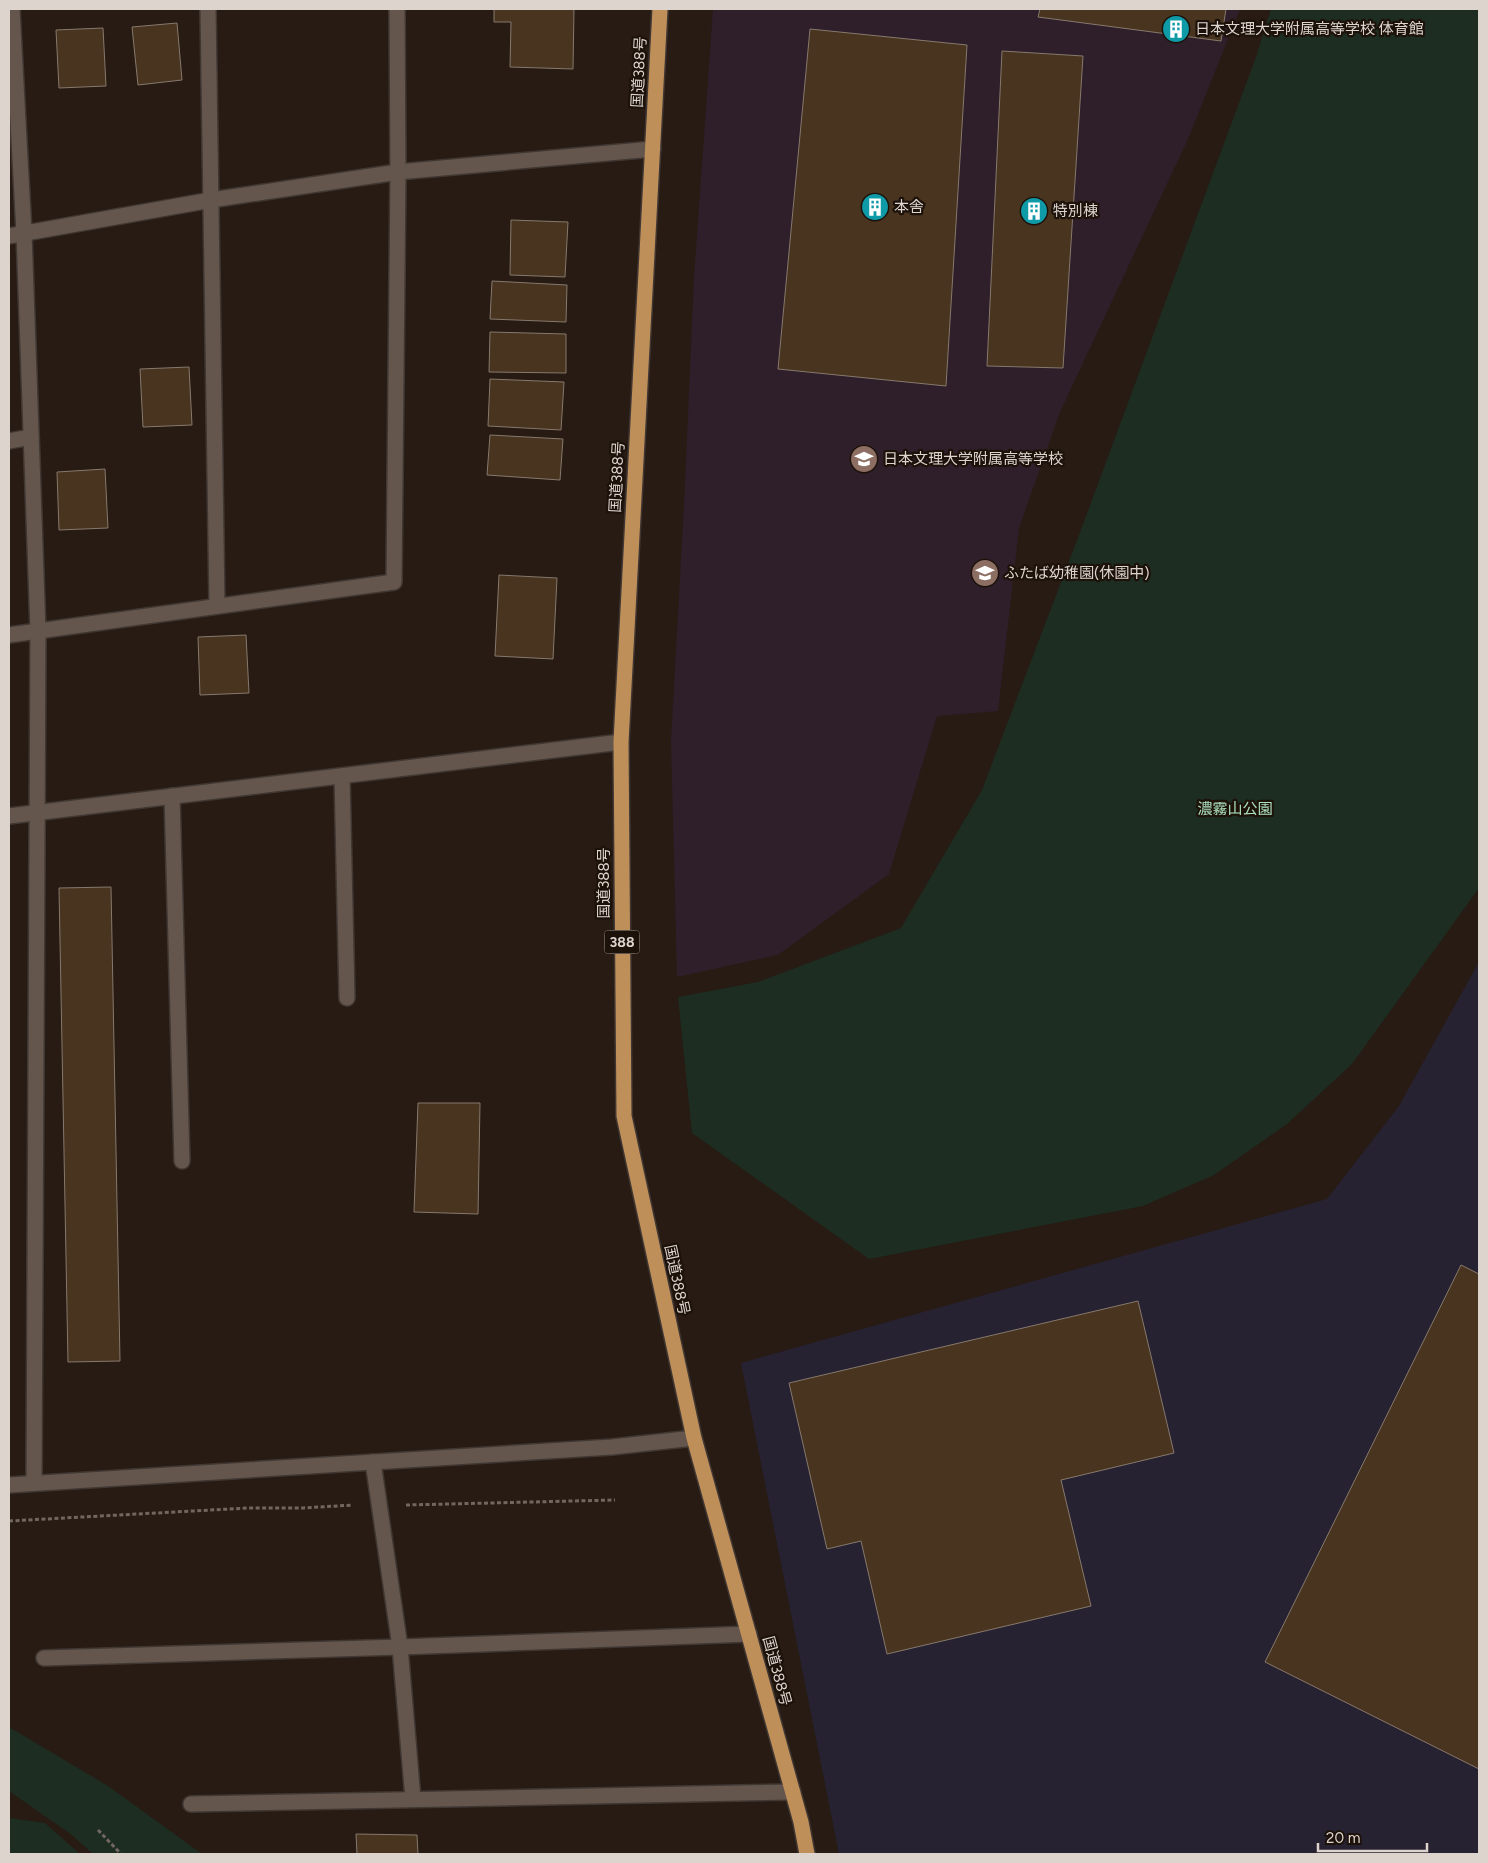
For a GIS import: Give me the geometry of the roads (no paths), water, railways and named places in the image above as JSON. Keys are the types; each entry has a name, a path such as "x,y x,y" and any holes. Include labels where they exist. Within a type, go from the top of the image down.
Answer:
{"highway":[{"name":"国道388号","path":"660,9 621,742 624,1116 694,1438 792,1792 807,1854"}],"street":[{"path":"12,9 16,235 31,437 38,631 34,1483"},
{"path":"208,9 217,606"},
{"path":"9,635 394,582 398,172 397,9"},
{"path":"16,235 211,200 398,172 653,149"},
{"path":"9,440 31,437"},
{"path":"9,816 621,742"},
{"path":"342,776 347,998"},
{"path":"172,796 182,1161"},
{"path":"9,1485 612,1447 694,1438"},
{"path":"373,1462 400,1647 413,1799"},
{"path":"44,1658 749,1634"},
{"path":"191,1804 792,1792"}],"place":[{"name":"日本文理大学附属高等学校 体育館","path":"1176,29"},
{"name":"本舎","path":"875,207"},
{"name":"特別棟","path":"1034,211"},
{"name":"日本文理大学附属高等学校","path":"864,459"},
{"name":"ふたば幼稚園(休園中)","path":"985,573"}],"park label":[{"name":"濃霧山公園","path":"1235,809"}]}
